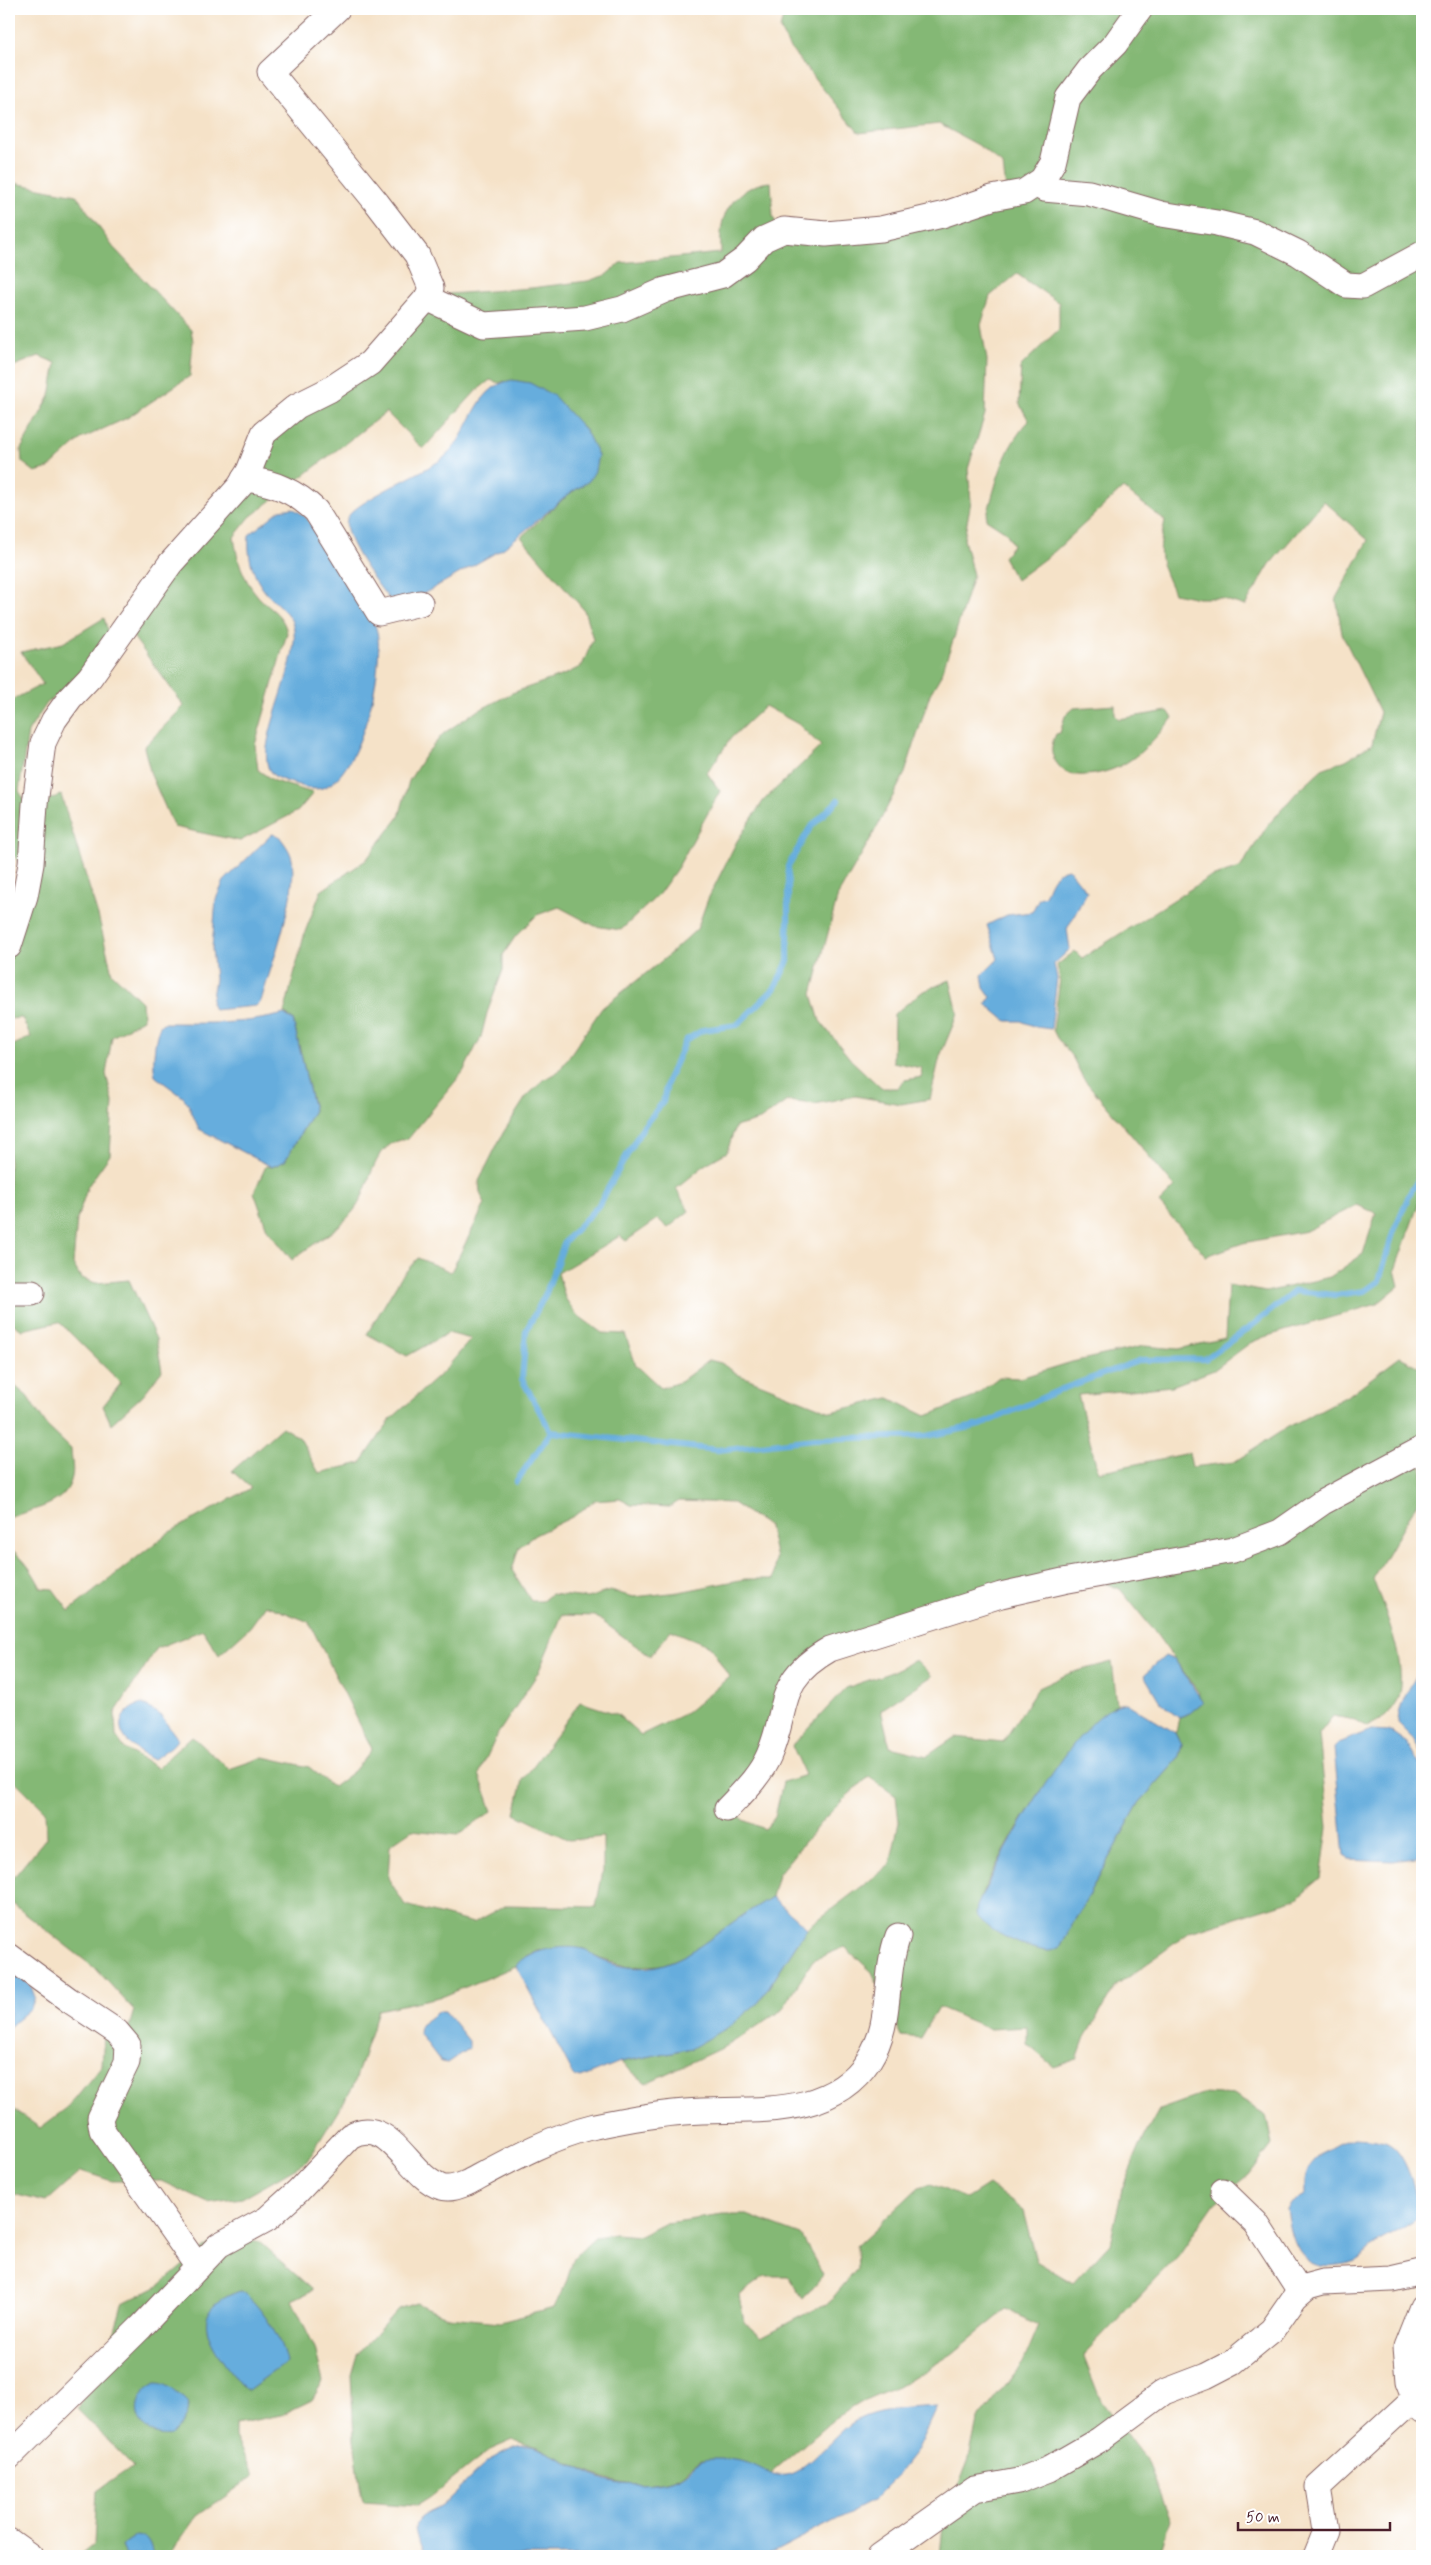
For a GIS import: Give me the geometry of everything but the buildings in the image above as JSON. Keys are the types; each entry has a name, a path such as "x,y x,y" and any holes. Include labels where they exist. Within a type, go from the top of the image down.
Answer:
{"street":[{"path":"9,946 25,896 31,864 35,804 43,743 54,720 70,698 90,677 170,564 244,479 264,433 296,406 336,386 370,363 427,298 431,288 417,256 377,203 270,72 337,9"},
{"path":"427,298 484,325 585,318 622,308 665,290 723,275 745,259 764,239 779,232 796,230 826,234 881,229 942,215 992,198 1024,192 1037,184 1047,174 1053,162 1068,98 1090,69 1115,44 1140,9"},
{"path":"1037,184 1044,189 1089,193 1160,214 1217,222 1255,232 1298,253 1346,285 1363,286 1422,254"},
{"path":"244,479 279,485 302,498 316,511 379,613 420,603"},
{"path":"727,1809 758,1776 769,1755 788,1688 808,1664 830,1649 1001,1596 1063,1581 1233,1550 1256,1543 1280,1532 1323,1502 1422,1449"},
{"path":"9,2458 219,2245 267,2219 298,2191 340,2144 360,2129 370,2129 382,2135 430,2180 441,2187 453,2188 468,2183 560,2137 593,2127 642,2117 685,2112 756,2111 814,2102 837,2092 853,2080 869,2060 880,2038 886,2014 891,1954 898,1936"},
{"path":"9,1956 76,2006 117,2032 128,2045 127,2062 100,2118 102,2130 198,2267"},
{"path":"1223,2190 1256,2223 1300,2291"},
{"path":"880,2556 975,2488 1018,2481 1049,2469 1099,2440 1164,2392 1206,2376 1233,2362 1272,2330 1300,2291 1315,2283 1365,2282 1422,2272"},
{"path":"1315,2556 1324,2531 1318,2486 1419,2405 1409,2381 1406,2346 1422,2307"},
{"path":"9,2541 30,2556"}],"green space":[{"path":"785,9 1422,9 1422,1194 1395,1270 1399,1286 1377,1304 1264,1337 1250,1343 1214,1370 1172,1386 1078,1395 1098,1472 1189,1453 1192,1467 1234,1462 1288,1427 1349,1395 1400,1357 1422,1368 1422,1498 1415,1506 1373,1579 1391,1629 1400,1668 1400,1686 1396,1702 1385,1717 1367,1727 1355,1720 1333,1716 1319,1734 1328,1827 1321,1878 1296,1899 1190,1932 1115,1987 1085,2037 1077,2059 1054,2067 1027,2044 1027,2027 990,2029 938,2007 920,2038 901,2036 872,1972 845,1947 813,1960 782,2010 730,2044 646,2083 620,2062 692,2048 759,2002 807,1928 890,1865 899,1822 896,1796 869,1777 823,1820 778,1874 772,1897 739,1918 692,1953 662,1965 629,1967 600,1959 584,1949 537,1951 526,1956 516,1966 444,1996 378,2010 353,2087 307,2161 242,2198 208,2203 161,2181 112,2181 81,2171 46,2202 9,2193 9,2106 40,2128 68,2107 102,2065 104,2035 129,2027 134,2010 97,1970 9,1901 9,1883 46,1838 45,1811 9,1775 9,1672 14,1668 9,1656 9,1548 28,1566 41,1588 53,1589 69,1611 168,1533 251,1488 232,1471 282,1427 300,1438 319,1473 361,1463 391,1419 445,1370 471,1339 448,1333 407,1356 367,1334 401,1277 418,1258 451,1272 485,1204 480,1193 479,1181 503,1133 526,1097 545,1079 559,1071 602,1008 664,959 697,929 708,899 737,841 764,800 821,746 798,724 765,706 731,738 707,773 720,791 678,867 659,894 621,930 595,926 559,907 537,915 515,937 503,955 503,970 487,1013 481,1037 463,1072 408,1139 396,1142 379,1156 361,1199 349,1217 292,1260 267,1229 254,1192 266,1166 272,1167 285,1161 314,1110 293,1020 284,1013 305,932 321,891 366,860 399,817 409,781 425,755 444,733 472,714 512,693 566,674 582,666 593,639 584,610 521,537 569,494 589,481 505,381 499,383 490,380 476,391 423,449 386,412 250,517 234,537 239,560 244,575 252,588 279,616 287,633 255,745 258,770 274,781 313,793 298,811 240,841 174,827 151,775 144,747 184,706 129,631 271,437 449,294 531,288 588,281 606,275 620,263 721,253 721,228 728,209 739,195 762,183 771,182 773,216 781,237 1008,206 1003,165 978,145 939,124 859,133 789,47 780,29","holes":["1017,274 1059,303 1059,329 1021,366 1019,403 1029,421 1013,443 1001,467 986,519 1006,532 1013,545 1003,557 1016,580 1055,551 1123,488 1165,521 1160,550 1162,565 1174,593 1198,598 1220,598 1245,606 1270,564 1324,501 1368,540 1336,598 1342,634 1380,712 1372,744 1346,760 1322,769 1298,791 1268,825 1240,868 1208,878 1082,958 1075,951 1057,965 1060,979 1053,1030 1073,1058 1083,1078 1175,1187 1159,1203 1206,1256 1243,1243 1306,1231 1357,1205 1376,1213 1363,1254 1330,1277 1266,1292 1228,1285 1225,1338 1179,1349 1144,1346 1072,1362 1020,1378 999,1377 972,1398 926,1416 889,1398 831,1412 739,1375 721,1363 709,1360 680,1382 661,1388 636,1365 625,1334 602,1333 576,1314 565,1298 558,1273 620,1236 626,1241 658,1219 668,1228 689,1211 676,1189 706,1164 727,1152 735,1127 760,1120 787,1101 815,1104 855,1096 901,1104 930,1099 940,1056 958,1013 950,980 922,992 894,1014 893,1062 921,1068 922,1077 905,1080 898,1088 881,1088 851,1060 820,1021 812,994 838,895 905,773 930,694 940,677 955,635 973,575 964,539 971,501 968,469 985,414 987,360 981,325 990,296","620,1499 631,1505 670,1507 679,1501 733,1503 769,1527 776,1559 774,1579 745,1579 679,1592 634,1597 610,1591 587,1598 551,1594 542,1601 531,1601 512,1570 519,1547 535,1535 574,1516 594,1501","1094,1579 1120,1589 1151,1627 1199,1693 1190,1713 1179,1717 1176,1733 1182,1745 1178,1759 1139,1803 1060,1947 976,1913 990,1877 1038,1795 1067,1756 1117,1704 1112,1662 1070,1673 1038,1688 1003,1742 955,1737 927,1756 890,1747 881,1710 932,1676 916,1660 889,1673 846,1688 792,1746 805,1775 783,1782 775,1817 765,1829 743,1820 727,1802 746,1779 803,1657","266,1605 309,1622 372,1749 354,1771 333,1787 309,1767 264,1757 229,1769 192,1736 157,1768 125,1749 116,1736 115,1713 157,1648 203,1630 219,1655 250,1627","562,1615 595,1616 650,1656 671,1630 710,1646 729,1677 686,1713 641,1735 617,1714 580,1702 523,1780 515,1814 569,1840 603,1837 603,1871 596,1907 507,1905 473,1923 405,1905 388,1878 390,1845 412,1830 458,1835 492,1811 479,1774 497,1735 538,1673"]},
{"path":"9,182 76,195 113,247 191,330 193,341 190,376 127,418 81,439 49,468 35,472 22,462 21,449 50,396 56,363 39,356 9,368"},
{"path":"104,618 109,635 72,684 47,703 28,732 19,791 29,807 61,795 99,919 112,973 142,1002 143,1019 112,1037 106,1074 113,1102 110,1155 88,1186 77,1219 73,1264 81,1278 96,1283 129,1280 156,1339 162,1371 142,1396 111,1424 103,1406 121,1383 59,1322 22,1330 9,1321 9,1047 31,1037 22,1018 9,1019 9,900 25,870 12,853 9,853 9,698 14,699 43,684 21,652 63,643"},
{"path":"1115,705 1115,715 1119,719 1168,711 1173,718 1136,756 1114,769 1101,773 1075,775 1061,769 1054,758 1052,747 1056,734 1060,733 1065,716 1074,708"},
{"path":"10,1382 27,1396 47,1426 71,1449 73,1470 69,1487 55,1501 9,1518"},
{"path":"1204,2094 1235,2096 1266,2115 1272,2145 1249,2175 1215,2203 1178,2256 1083,2355 1101,2401 1145,2459 1170,2520 1159,2556 940,2556 943,2524 969,2459 977,2421 1023,2363 1039,2325 1006,2310 952,2354 906,2382 867,2399 834,2419 771,2473 760,2469 702,2460 670,2480 634,2484 618,2482 588,2472 538,2447 513,2440 490,2450 432,2496 416,2506 364,2502 361,2494 354,2440 351,2375 357,2355 398,2309 416,2303 449,2317 500,2322 554,2308 567,2280 574,2257 596,2237 615,2234 640,2236 666,2223 723,2215 747,2215 801,2235 823,2275 803,2299 787,2276 765,2276 739,2295 744,2322 761,2337 830,2301 857,2269 856,2246 919,2187 931,2184 967,2199 989,2185 1023,2210 1036,2261 1073,2283 1110,2243 1122,2189 1144,2137 1159,2110"},
{"path":"258,2241 313,2290 292,2300 315,2348 323,2381 312,2400 281,2415 235,2424 235,2437 254,2476 197,2516 168,2556 79,2556 94,2544 97,2491 133,2466 77,2409 105,2369 122,2304 161,2284 210,2243"}],"water":[{"path":"512,380 530,383 554,396 586,431 598,455 595,471 589,481 569,494 504,548 411,601 388,598 354,548 349,537 347,519 352,512 374,496 442,459 460,439 473,414 488,392"},
{"path":"293,508 307,518 327,552 361,598 376,628 378,644 378,666 374,690 360,740 350,761 338,778 325,787 317,789 304,787 274,776 269,770 266,755 268,739 290,664 294,646 294,630 288,615 267,594 258,581 250,559 249,535 280,510"},
{"path":"272,834 279,836 288,850 292,859 293,874 283,930 261,1001 256,1006 214,1010 211,1003 215,979 212,948 216,899 224,881"},
{"path":"1069,869 1087,892 1067,929 1070,949 1054,964 1057,978 1051,1029 1036,1027 1021,1021 1006,1021 986,1004 991,997 984,987 982,975 998,959 987,925 1007,915 1032,912 1039,898 1045,896 1056,875"},
{"path":"284,1014 293,1020 314,1110 285,1161 272,1167 199,1129 183,1097 156,1077 154,1057 158,1032 163,1023 239,1022"},
{"path":"1165,1656 1175,1660 1203,1702 1190,1713 1179,1717 1160,1702 1144,1675"},
{"path":"1422,1666 1422,1754 1412,1737 1398,1723 1400,1708"},
{"path":"1126,1703 1176,1733 1182,1745 1178,1759 1139,1803 1060,1947 1050,1951 1041,1950 1008,1938 980,1920 976,1913 977,1906 987,1886 1020,1824 1064,1757 1086,1730 1107,1711"},
{"path":"143,1704 161,1716 178,1739 172,1746 153,1760 127,1741 121,1727 126,1713 134,1707"},
{"path":"1371,1730 1390,1731 1407,1743 1422,1769 1422,1857 1393,1861 1349,1859 1344,1856 1334,1748 1339,1743"},
{"path":"772,1897 807,1928 759,2002 727,2028 692,2048 620,2062 581,2078 574,2076 516,1966 521,1960 537,1952 567,1947 585,1950 599,1959 621,1966 645,1968 660,1965 688,1953"},
{"path":"9,1968 31,1986 35,1997 31,2008 9,2027"},
{"path":"439,2011 445,2011 469,2041 469,2048 447,2063 441,2062 419,2033 420,2025"},
{"path":"1354,2138 1373,2139 1388,2143 1398,2152 1411,2177 1421,2213 1405,2227 1371,2246 1358,2260 1325,2266 1314,2263 1306,2258 1295,2242 1287,2209 1290,2204 1305,2195 1306,2174 1315,2160 1334,2146"},
{"path":"240,2291 254,2303 269,2322 280,2344 286,2363 248,2391 241,2386 214,2347 208,2334 207,2322 210,2310 221,2300"},
{"path":"156,2383 170,2387 184,2398 187,2404 188,2409 185,2419 171,2435 160,2435 150,2432 139,2418 137,2409 140,2399"},
{"path":"937,2406 917,2450 896,2477 871,2502 766,2556 427,2556 416,2535 415,2530 419,2518 442,2505 489,2461 511,2449 524,2446 543,2450 592,2475 623,2483 647,2484 672,2480 707,2459 741,2461 776,2475 787,2475 804,2467 845,2429 861,2418 871,2414 904,2408"},
{"path":"137,2535 144,2537 148,2541 153,2554 151,2556 125,2556 121,2546"}],"waterway":[{"path":"516,1482 551,1432 522,1379 526,1331 546,1293 565,1241 598,1206 643,1127 663,1102 668,1079 686,1040 703,1030 737,1025 775,988 788,961 788,866 810,828 838,800"},
{"path":"551,1432 718,1450 814,1439 927,1436 981,1425 1062,1389 1141,1360 1205,1359 1249,1328 1295,1291 1336,1295 1365,1291 1379,1281 1393,1233 1410,1193 1422,1173"}]}
